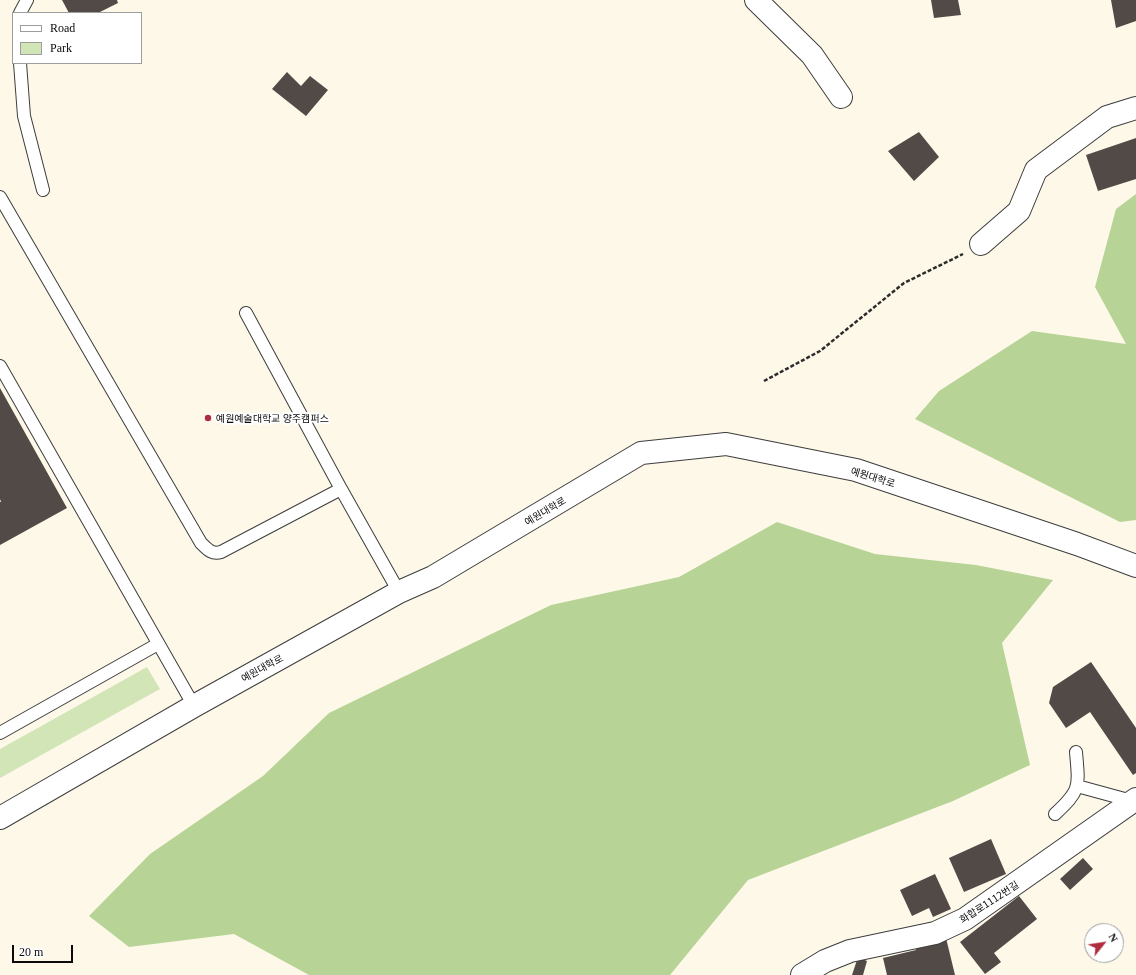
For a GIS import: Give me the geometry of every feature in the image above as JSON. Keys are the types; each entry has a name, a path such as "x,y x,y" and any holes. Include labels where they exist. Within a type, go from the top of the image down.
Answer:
{"street":[{"path":"756,0 812,55 841,97"},
{"path":"982,244 1019,211 1036,170 1107,117 1136,108"},
{"name":"예원대학로","path":"0,818 194,706 399,592 433,577 641,453 726,444 856,470 1077,544 1136,566"},
{"name":"화합로1112번길","path":"802,975 825,961 850,951 934,933 965,919 1134,800"}],"lane":[{"path":"21,12 27,0"},
{"path":"20,64 24,116 43,190"},
{"path":"0,197 201,543 207,549 214,553 221,552 341,489"},
{"path":"246,313 341,489 399,592"},
{"path":"0,366 194,706"},
{"path":"0,733 158,644"},
{"path":"1055,814 1072,799 1077,786 1076,752"},
{"path":"1077,786 1134,800"}],"path":[{"path":"764,381 820,351 904,283 982,244"}],"green space":[{"path":"1136,194 1136,520 1120,522 915,419 939,391 1032,331 1126,344 1095,287 1116,209"},
{"path":"777,522 875,554 976,565 1053,580 1002,643 1030,765 953,801 748,880 670,975 309,975 234,934 129,947 89,916 150,854 263,776 329,713 551,605 679,577"},
{"path":"147,667 160,689 0,778 0,749"}],"building":[{"path":"62,0 117,0 118,3 100,12 68,12"},
{"path":"931,0 958,0 961,15 934,18"},
{"path":"1111,0 1136,0 1136,21 1116,28"},
{"path":"287,72 301,86 310,76 328,90 306,116 272,89"},
{"path":"919,132 939,157 914,181 888,151"},
{"path":"1136,138 1136,179 1098,191 1086,155"},
{"path":"0,388 67,508 0,545 1,502"},
{"path":"1091,662 1136,728 1136,773 1133,775 1090,712 1066,728 1049,703 1053,687"},
{"path":"991,839 1006,874 964,892 949,858"},
{"path":"1083,858 1093,869 1070,890 1060,879"},
{"path":"935,874 951,909 933,917 929,908 912,916 900,890"},
{"path":"1019,896 1037,919 994,953 1001,962 985,974 960,942"},
{"path":"946,938 955,975 887,975 883,958 916,950 915,945"},
{"path":"858,957 867,961 863,975 852,975"}],"place":[{"name":"예원예술대학교 양주캠퍼스","path":"208,418"}]}
